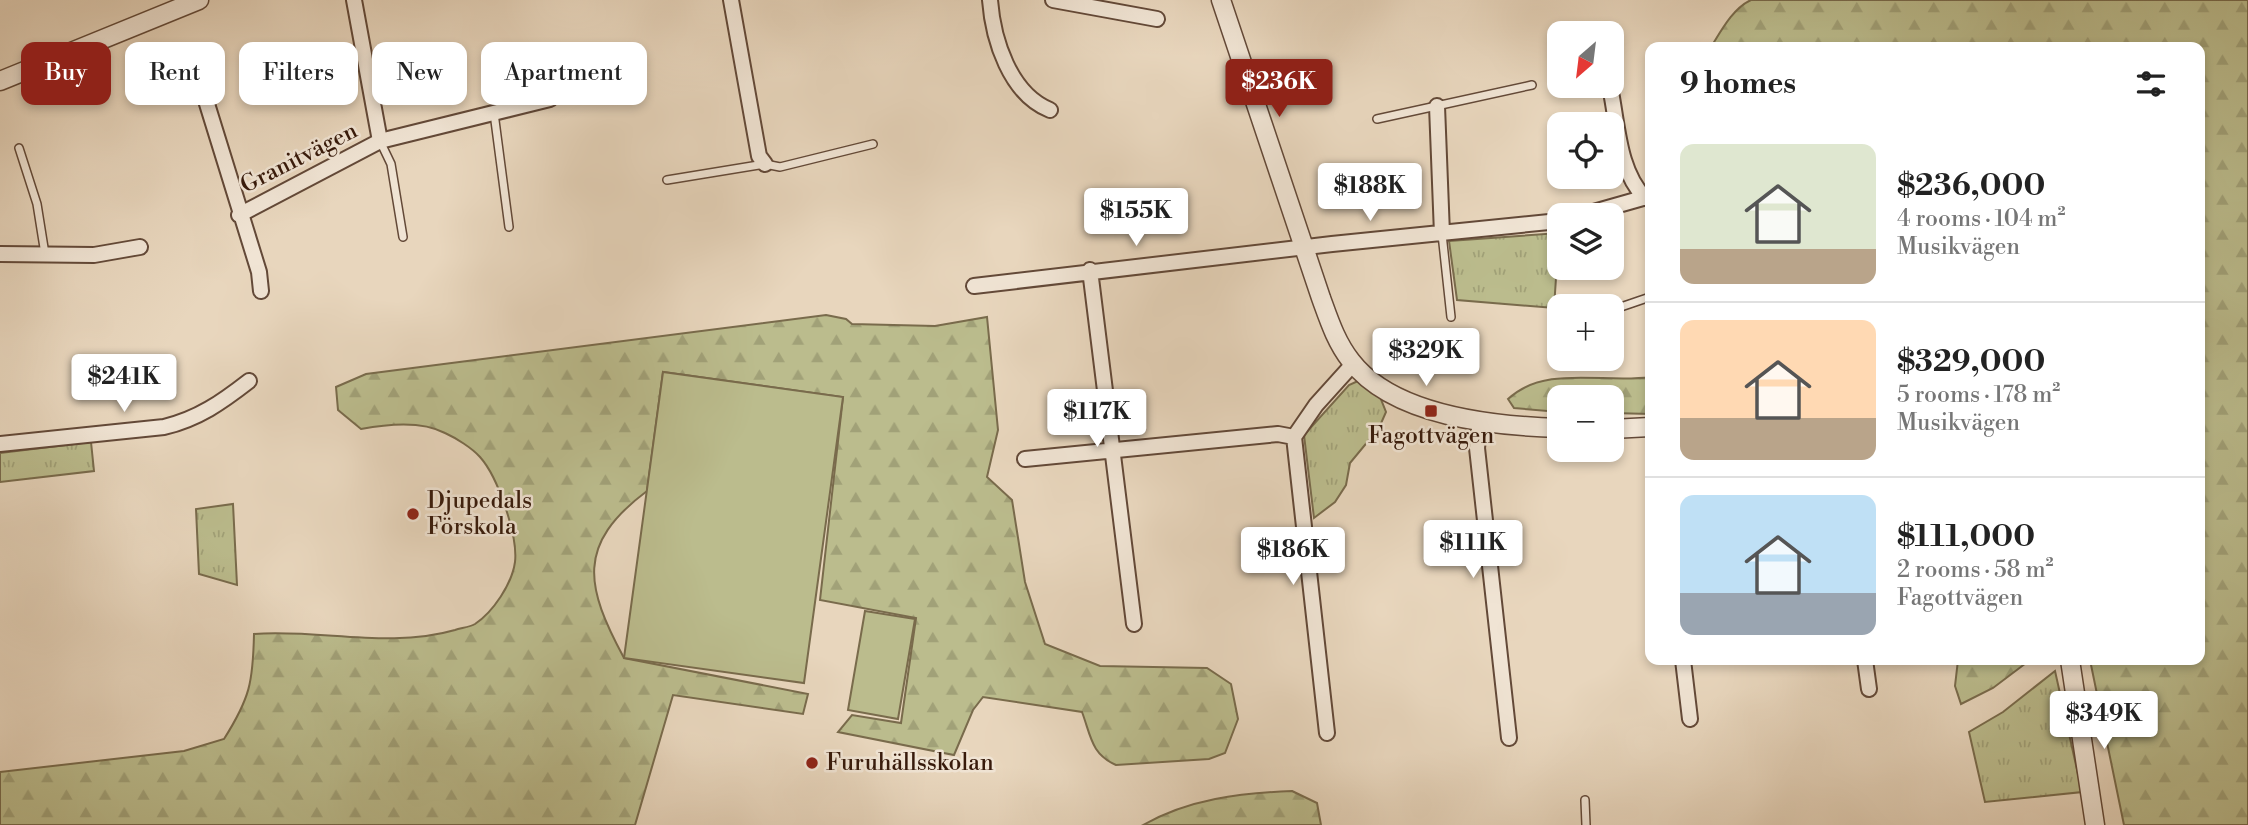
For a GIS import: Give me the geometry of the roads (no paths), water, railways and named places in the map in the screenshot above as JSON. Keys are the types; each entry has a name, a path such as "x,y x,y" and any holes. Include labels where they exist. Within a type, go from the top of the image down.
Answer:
{"street":[{"path":"0,81 199,0"},
{"name":"Granitvägen","path":"354,0 380,141"},
{"path":"731,0 759,156 765,164"},
{"path":"990,0 1003,56 1022,92 1033,103 1049,110"},
{"path":"1053,0 1157,19"},
{"path":"1221,0 1302,248 1339,344 1353,364 1379,385 1431,411 1480,420 1547,427"},
{"path":"1612,98 1626,169 1632,184 1645,196"},
{"name":"Granitvägen","path":"207,105 259,272 261,291"},
{"name":"Granitvägen","path":"239,215 380,141 519,105"},
{"path":"1437,106 1442,234"},
{"path":"1624,206 1645,201"},
{"path":"975,286 1090,270 1547,222"},
{"path":"0,254 94,255 140,247"},
{"path":"1090,270 1134,624"},
{"path":"1327,733 1294,437 1316,405 1353,364"},
{"path":"0,444 164,427 187,422 219,405 249,381"},
{"path":"1480,420 1478,461 1509,738"},
{"path":"1624,428 1645,427"},
{"path":"1025,459 1114,448 1278,434 1294,437"},
{"path":"1684,665 1690,719"},
{"path":"1866,665 1869,689"},
{"path":"2071,665 2095,825"}],"lane":[{"path":"1377,119 1532,85"},
{"path":"494,110 509,227"},
{"path":"380,141 391,164 403,236"},
{"path":"667,180 765,164 780,167 873,144"},
{"path":"19,148 37,204 45,254"},
{"path":"1442,234 1451,317"},
{"path":"1624,306 1645,300"},
{"path":"1585,800 1587,825"}],"place":[{"name":"Fagottvägen","path":"1431,411"},
{"name":"Djupedals Förskola","path":"413,514"},
{"name":"Furuhällsskolan","path":"812,763"}]}
